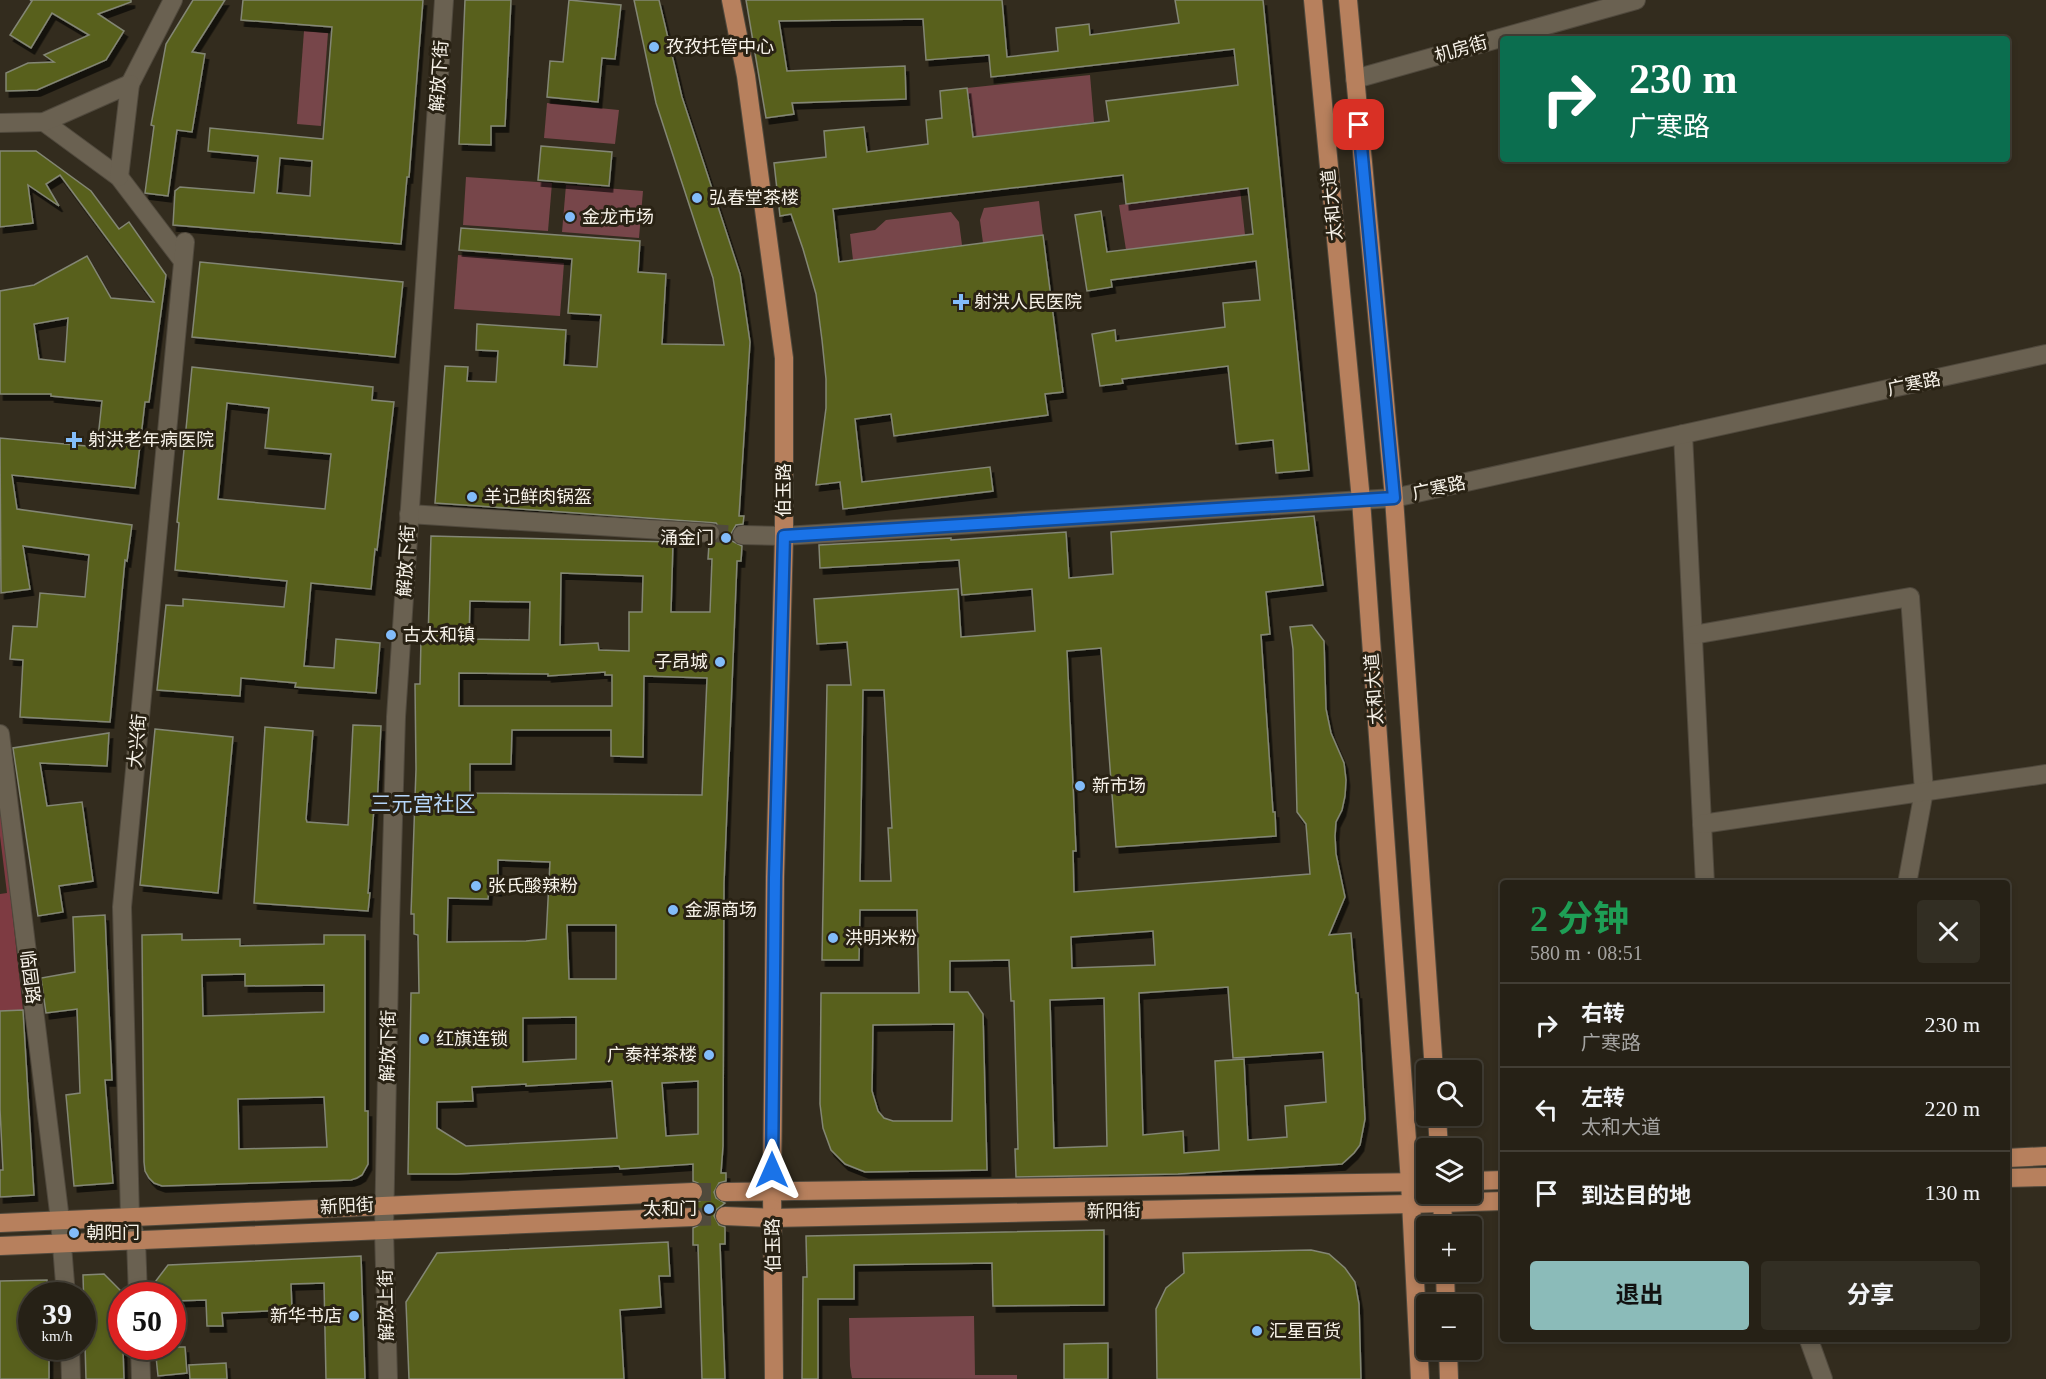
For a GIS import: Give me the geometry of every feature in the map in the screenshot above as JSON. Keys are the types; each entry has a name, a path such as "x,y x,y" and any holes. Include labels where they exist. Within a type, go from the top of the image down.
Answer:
{"main road":[{"name":"伯玉路","path":"731,0 746,76 783,343 784,536 775,855 772,1192 774,1379"},
{"name":"太和大道","path":"1313,0 1361,500 1416,1158"},
{"name":"太和大道","path":"1348,0 1394,498 1433,1060"},
{"path":"2010,1158 2046,1156"},
{"path":"2010,1179 2046,1177"},
{"path":"1482,1181 1500,1180"},
{"name":"新阳街","path":"725,1192 1416,1182"},
{"name":"太和大道","path":"1416,1188 1411,1204 1420,1379"},
{"name":"新阳街","path":"0,1223 693,1192"},
{"name":"新阳街","path":"1482,1200 1500,1201"},
{"name":"新阳街","path":"725,1216 773,1218 1416,1203"},
{"name":"新阳街","path":"0,1246 693,1217"},
{"path":"1448,1360 1449,1379"}],"street":[{"path":"119,177 130,84 173,0"},
{"name":"解放下街","path":"384,1230 396,717 444,0"},
{"name":"机房街","path":"1507,36 1636,0"},
{"name":"机房街","path":"1354,79 1500,38"},
{"path":"0,123 44,122 130,84"},
{"path":"44,122 119,177 183,261"},
{"name":"大兴街","path":"138,1282 136,1240 130,1217 122,907 185,242"},
{"name":"广寒路","path":"742,535 784,536 1394,498 2046,354"},
{"path":"1683,434 1705,880"},
{"path":"409,514 710,533"},
{"path":"1693,635 1910,597 1924,791 1908,880"},
{"name":"临园路","path":"0,734 60,1220 65,1282"},
{"path":"1702,824 2046,774"},
{"name":"解放上街","path":"384,1230 388,1379"},
{"path":"1810,1342 1823,1379"},
{"path":"70,1360 71,1379"},
{"path":"140,1360 141,1379"}],"shaded area":[{"path":"304,31 328,33 321,126 297,124"},
{"path":"1090,75 1094,122 973,137 967,88"},
{"path":"547,103 619,110 615,144 544,138"},
{"path":"466,177 552,183 548,231 463,225"},
{"path":"566,185 643,191 639,238 562,232"},
{"path":"1240,189 1245,235 1126,250 1119,205"},
{"path":"1039,201 1043,235 983,243 980,220 984,208"},
{"path":"951,212 959,222 962,245 853,260 850,234 875,230 886,220"},
{"path":"458,255 564,263 560,316 454,309"},
{"path":"0,801 23,1010 0,1011 0,894 7,893 0,836"},
{"path":"974,1316 975,1375 1017,1375 1017,1379 852,1378 849,1318"}],"building":[{"path":"30,0 131,0 131,2 98,14 124,31 106,60 37,90 6,91 6,73 28,63 54,62 44,55 89,35 52,13 31,48 10,35 32,1"},
{"path":"193,0 225,0 192,52 205,54 192,132 177,130 168,196 145,193 154,126 151,125 166,44"},
{"path":"243,0 423,0 409,177 407,177 401,244 173,225 175,191 180,187 254,193 258,156 208,151 210,128 323,139 332,27 241,20","holes":["280,158 312,161 310,196 277,193"]},
{"path":"465,0 511,0 505,126 491,126 491,145 459,144"},
{"path":"569,0 621,5 615,59 602,58 598,102 547,97 550,61 563,62"},
{"path":"634,0 659,0 682,97 740,274 750,342 739,516 744,516 743,524 736,525 731,534 732,541 742,546 741,561 737,561 724,883 721,1173 726,1173 726,1181 719,1183 714,1192 716,1198 725,1203 716,1210 714,1216 719,1225 725,1227 725,1244 720,1244 725,1379 702,1379 698,1245 693,1245 693,1228 703,1223 704,1216 702,1211 693,1206 693,1203 700,1201 704,1192 702,1185 693,1181 693,1164 620,1169 619,1166 456,1174 408,1174 411,993 419,993 418,935 414,934 414,914 411,914 416,769 415,684 420,684 421,639 428,639 431,536 673,542 671,612 710,612 712,559 708,559 709,544 719,540 721,533 716,523 435,503 445,366 468,367 467,381 496,382 498,351 476,350 477,324 566,330 564,365 597,367 601,315 568,313 572,259 459,250 461,228 640,241 638,272 666,274 662,344 724,345 713,278 656,103","holes":["561,573 643,576 642,612 629,612 629,651 599,650 598,643 560,645","470,601 530,602 529,640 469,639","605,672 605,675 612,675 612,706 459,706 459,673 548,674 548,676","644,676 707,678 702,795 470,793 470,764 511,764 512,730 611,730 611,756 643,757","498,860 550,862 546,939 447,942 448,898 488,899 489,889 498,890","567,925 616,925 616,979 569,979","576,1017 576,1059 523,1062 523,1018","612,1081 617,1138 466,1146 437,1128 437,1102 473,1101 472,1087","698,1081 698,1134 666,1136 662,1083"]},
{"path":"746,0 1002,0 1007,57 1058,51 1056,28 1089,24 1090,35 1179,23 1175,0 1263,0 1309,470 1276,473 1273,440 1236,444 1228,366 1122,379 1123,383 1100,386 1092,334 1115,330 1116,341 1225,327 1223,303 1260,300 1256,261 1111,280 1112,287 1087,291 1075,215 1101,211 1107,252 1253,234 1248,188 1126,204 1123,175 833,209 839,262 1043,235 1063,392 1045,394 1048,415 894,436 891,414 855,419 862,482 990,467 993,491 843,509 840,482 816,485 826,408 826,379 816,294 791,214 780,216 774,163 826,157 824,131 864,127 867,152 928,144 926,120 942,118 940,91 967,88 973,137 1109,121 1106,101 1238,85 1234,49 991,77 989,55 926,60 923,19 779,21 787,71 905,66 906,99 792,103 794,114 766,118"},
{"path":"541,146 612,152 609,186 538,180"},
{"path":"0,151 36,151 91,191 119,229 129,222 166,275 149,402 145,402 135,488 12,475 17,509 132,525 127,561 125,560 110,722 20,717 23,660 10,659 13,626 37,627 40,593 85,597 89,555 23,546 30,589 1,593 0,438 97,447 102,401 51,396 51,394 0,394 0,291 34,285 87,256 111,298 154,302 60,175 46,184 59,206 28,185 33,223 0,227","holes":["68,318 65,362 39,359 34,324"]},
{"path":"200,262 403,282 395,357 192,337"},
{"path":"192,367 373,387 372,400 394,402 371,589 311,583 304,666 334,668 336,639 380,643 376,693 295,687 296,683 241,678 240,696 157,690 166,605 183,606 183,599 284,607 287,581 175,570 179,523 177,522","holes":["227,403 269,408 265,448 331,454 325,509 218,499"]},
{"path":"1314,516 1323,585 1266,592 1270,634 1261,635 1276,836 1116,847 1101,648 1067,651 1076,851 1073,851 1074,892 1310,874 1306,824 1297,812 1293,649 1290,627 1312,625 1324,641 1326,709 1331,733 1344,763 1346,780 1345,796 1336,822 1335,836 1336,854 1345,897 1329,935 1351,933 1356,993 1358,993 1365,1119 1360,1145 1342,1164 1178,1174 1016,1177 1015,1149 1018,1149 1014,1001 1011,1001 1009,960 950,961 950,992 968,992 983,1014 987,1170 865,1172 845,1164 831,1150 823,1128 820,1104 821,993 919,993 917,910 860,910 859,960 822,960 827,685 851,685 847,642 817,644 814,599 958,589 961,637 1035,631 1032,589 962,595 959,560 820,568 819,545 951,538 951,540 1066,532 1069,578 1113,574 1111,532","holes":["863,690 884,690 892,828 888,828 891,881 860,881","1153,931 1155,965 1072,968 1071,937","1228,987 1233,1058 1323,1052 1326,1102 1285,1106 1287,1137 1248,1140 1244,1059 1215,1061 1219,1150 1184,1153 1183,1131 1143,1135 1139,993","1104,998 1107,1146 1054,1148 1050,1000","954,1024 952,1121 893,1121 884,1118 878,1111 872,1091 873,1025"]},
{"path":"353,725 381,726 368,911 254,903 265,727 313,731 307,822 348,825"},
{"path":"155,729 233,737 218,893 140,885"},
{"path":"109,733 107,766 40,763 47,806 82,802 93,881 59,886 63,912 38,916 13,748"},
{"path":"105,915 112,1080 105,1080 113,1183 74,1186 66,1095 80,1093 77,1009 46,1013 41,978 75,972 73,917"},
{"path":"182,934 182,940 240,939 240,946 324,944 324,935 365,935 365,1111 368,1111 368,1164 362,1175 351,1180 162,1186 149,1178 144,1162 142,935","holes":["245,974 245,986 324,985 324,1012 203,1016 202,975","324,1097 327,1147 239,1149 238,1099"]},
{"path":"23,1010 34,1195 0,1197 0,1170 3,1170 0,1109 0,1011"},
{"path":"1104,1230 1104,1305 993,1306 992,1263 854,1265 854,1299 818,1299 818,1379 802,1379 803,1277 807,1277 806,1236"},
{"path":"668,1242 670,1276 659,1276 661,1307 620,1310 624,1379 409,1379 406,1302 437,1253"},
{"name":"汇星百货","path":"1311,1250 1329,1254 1345,1268 1355,1282 1359,1304 1361,1379 1157,1379 1156,1309 1166,1288 1184,1273 1183,1253"},
{"path":"361,1256 365,1379 326,1379 324,1283 291,1284 292,1310 222,1313 223,1326 207,1326 206,1300 186,1301 186,1282 155,1282 168,1265"},
{"path":"104,1274 112,1282 108,1282 108,1360 123,1360 124,1379 86,1379 85,1360 96,1360 96,1282 83,1282 83,1275"},
{"path":"47,1280 47,1282 18,1282 18,1360 49,1360 49,1379 0,1379 0,1281"},
{"path":"1108,1343 1108,1379 1064,1379 1064,1344"},
{"path":"156,1360 186,1360 187,1373 158,1376"},
{"path":"226,1363 227,1379 190,1379 189,1365"}],"tunnel":[{"path":"710,533 742,535"},
{"path":"693,1192 725,1192"},
{"path":"693,1217 725,1216"}],"place":[{"name":"孜孜托管中心","path":"654,47"},
{"name":"弘春堂茶楼","path":"697,198"},
{"name":"金龙市场","path":"570,217"},
{"name":"射洪人民医院","path":"961,302"},
{"name":"射洪老年病医院","path":"74,440"},
{"name":"羊记鲜肉锅盔","path":"472,497"},
{"name":"涌金门","path":"726,538"},
{"name":"古太和镇","path":"391,635"},
{"name":"子昂城","path":"720,662"},
{"name":"新市场","path":"1080,786"},
{"name":"张氏酸辣粉","path":"476,886"},
{"name":"金源商场","path":"673,910"},
{"name":"洪明米粉","path":"833,938"},
{"name":"红旗连锁","path":"424,1039"},
{"name":"广泰祥茶楼","path":"709,1055"},
{"name":"太和门","path":"709,1209"},
{"name":"朝阳门","path":"74,1233"},
{"name":"新华书店","path":"354,1316"},
{"name":"汇星百货","path":"1257,1331"}],"district":[{"name":"三元宫社区","path":"423,804"}],"route":[{"path":"772,1170 775,877 784,536 1394,498 1359,125"}]}
